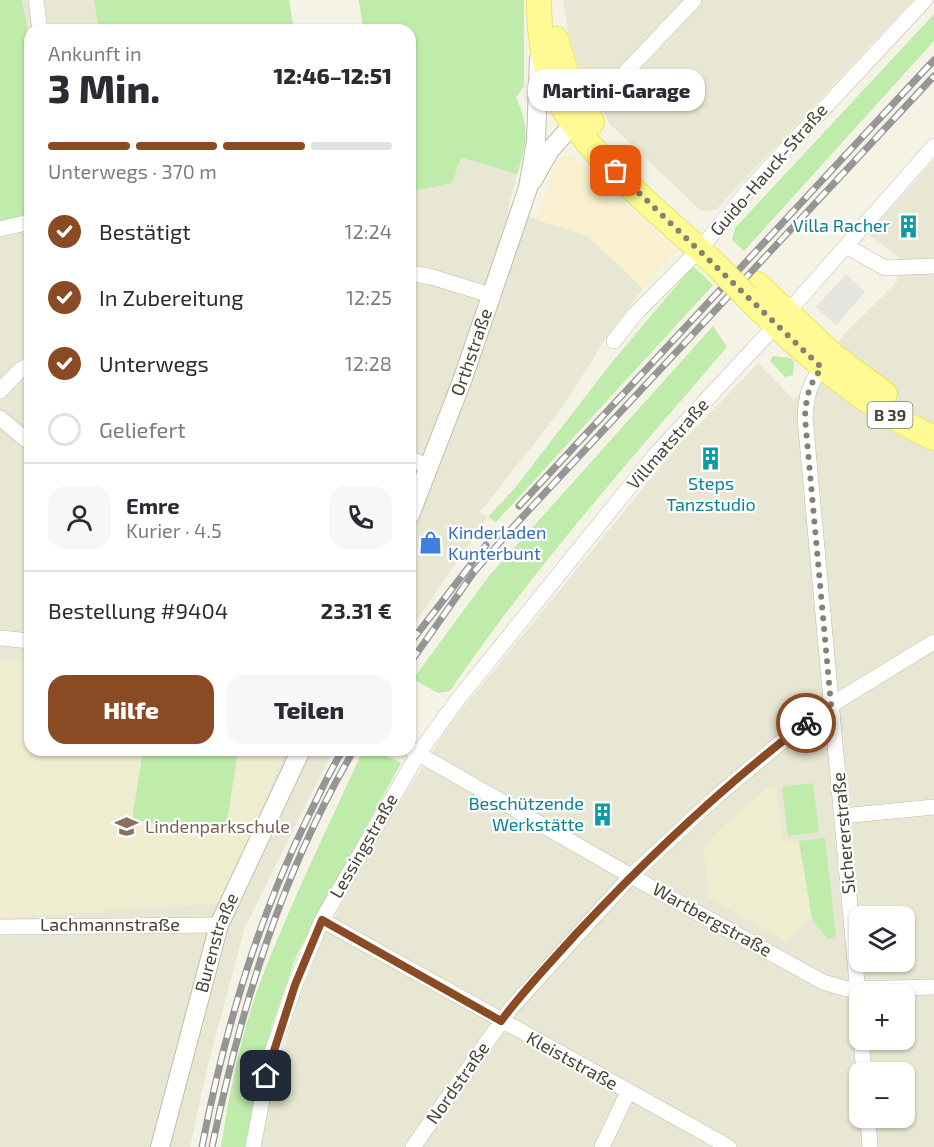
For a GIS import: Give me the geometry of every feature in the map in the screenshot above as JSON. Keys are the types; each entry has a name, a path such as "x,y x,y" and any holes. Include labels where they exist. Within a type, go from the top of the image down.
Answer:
{"main road":[{"name":"B 39","path":"542,6 543,55 554,90 781,319 822,368 876,407 934,438"},
{"name":"B 39","path":"781,319 863,380 934,422"}],"street":[{"path":"36,0 39,24"},
{"path":"536,141 551,121 577,114 604,95 694,0"},
{"name":"Guido-Hauck-Straße","path":"614,341 636,313 705,243 750,188 924,1"},
{"name":"Orthstraße","path":"416,501 430,467 528,188 536,141 542,6"},
{"name":"Orthstraße","path":"528,188 550,150 567,131 577,114"},
{"name":"Villmatstraße","path":"416,749 656,454 781,319 934,146"},
{"path":"0,229 24,223"},
{"path":"846,246 885,268 934,266"},
{"path":"416,274 490,296"},
{"path":"0,391 24,368"},
{"name":"Sichererstraße","path":"822,368 810,383 805,418 858,984"},
{"path":"0,418 24,438"},
{"path":"416,461 430,467"},
{"path":"0,638 24,640"},
{"name":"Nordstraße","path":"413,1147 501,1021 527,988 631,876 717,796 831,705 934,642"},
{"name":"Wartbergstraße","path":"416,752 631,876 823,982 849,988"},
{"name":"Burenstraße","path":"160,1147 219,925 298,756"},
{"name":"Lessingstraße","path":"253,1147 270,1058 295,985 322,920 411,756"},
{"path":"842,816 934,807"},
{"name":"Kleiststraße","path":"322,920 729,1147"},
{"name":"Lachmannstraße","path":"0,927 219,925"},
{"name":"Wartbergstraße","path":"915,987 934,987"},
{"path":"602,1147 628,1092"},
{"path":"869,1128 870,1147"}],"shaded area":[{"path":"0,0 94,0 98,24 24,24 24,756 330,756 245,927 207,1069 190,1147 0,1147"},
{"path":"563,0 913,0 716,210 701,211 610,124 580,72 568,31"},
{"path":"570,154 676,251 643,289 588,236 536,220 559,158"},
{"path":"461,156 517,174 508,210 588,236 643,289 611,331 559,412 480,512 488,517 416,621 416,191 452,183"},
{"path":"934,160 934,1147 261,1147 269,1101 298,1000 324,935 386,824 450,724 676,448 758,363 794,400 844,334 897,282 898,257 868,234"},
{"path":"846,274 865,292 836,325 816,307"},
{"name":"Lindenparkschule","path":"0,659 24,661 24,756 283,756 222,903 0,918"},
{"path":"776,785 783,841 799,841 812,918 787,942 708,897 704,848 715,834 768,787"}],"green space":[{"path":"0,0 22,0 26,24 24,24 24,218 0,224"},
{"path":"94,0 289,0 293,24 98,24"},
{"path":"359,0 524,0 524,86 516,98 526,136 517,174 461,157 452,183 416,191 416,24 362,24"},
{"path":"934,14 934,41 744,251 732,240 735,228"},
{"path":"693,266 713,285 496,522 488,517 515,488 612,362"},
{"path":"713,326 727,347 549,558 450,691 438,693 416,681 416,675 489,576"},
{"path":"773,356 791,358 794,363 793,375 785,377 770,361"},
{"path":"142,756 237,756 225,835 132,820"},
{"path":"360,756 386,756 401,763 297,954 272,1025 246,1147 221,1147 228,1103 249,1017 286,918"},
{"path":"813,783 819,832 788,836 782,787"},
{"path":"825,838 836,936 828,939 812,918 799,841"}],"railway":[{"path":"519,506 934,60"},
{"path":"416,654 474,572 514,526 934,76"},
{"path":"416,635 486,545"},
{"path":"202,1147 232,1019 258,936 290,855 340,756"},
{"path":"212,1147 236,1044 266,942 305,844 351,756"}],"way so far":[{"path":"616,171 822,368 810,383 805,418 831,705 806,723"}],"place":[{"name":"Martini-Garage","path":"616,171"},
{"name":"Villa Racher","path":"908,226"},
{"name":"Steps Tanzstudio","path":"711,458"},
{"name":"Kinderladen Kunterbunt","path":"430,543"},
{"name":"Beschützende Werkstätte","path":"602,814"},
{"name":"Lindenparkschule","path":"127,827"}],"route":[{"path":"266,1076 295,985 322,920 501,1021 527,988 631,876 717,796 806,723"}]}
